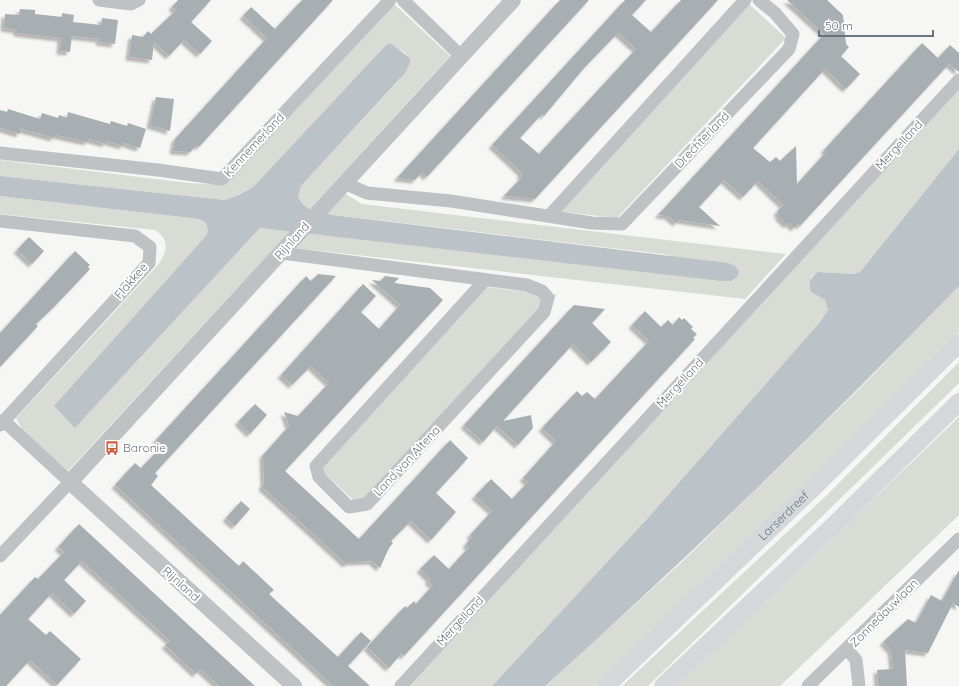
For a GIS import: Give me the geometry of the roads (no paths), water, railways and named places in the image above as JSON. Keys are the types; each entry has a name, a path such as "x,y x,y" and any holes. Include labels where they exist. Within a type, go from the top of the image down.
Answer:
{"main road":[{"name":"Larserdreef","path":"606,686 814,487 959,343"},
{"path":"663,686 834,525 959,402"}],"street":[{"path":"99,0 131,4 139,0"},
{"name":"Kennemerland","path":"0,153 158,170 222,179 390,0"},
{"path":"403,0 461,56"},
{"name":"Rijnland","path":"70,482 513,0"},
{"path":"549,216 745,0"},
{"name":"Drechterland","path":"344,183 367,193 451,201 592,223 622,224 789,49 793,34 775,13 759,0"},
{"name":"Mergelland","path":"401,686 959,80"},
{"name":"Flakkee","path":"0,221 135,236 150,247 149,263 2,423"},
{"name":"Land van Altena","path":"282,253 527,285 542,290 548,298 544,312 367,504 349,507 319,477 316,466 485,280"},
{"name":"Rijnland","path":"2,423 70,482 294,686"},
{"path":"0,556 70,482"},
{"name":"Zonnedauwlaan","path":"808,686 959,539"},
{"path":"847,649 856,660 859,686"}],"place":[{"name":"Baronie","path":"112,448"}]}
